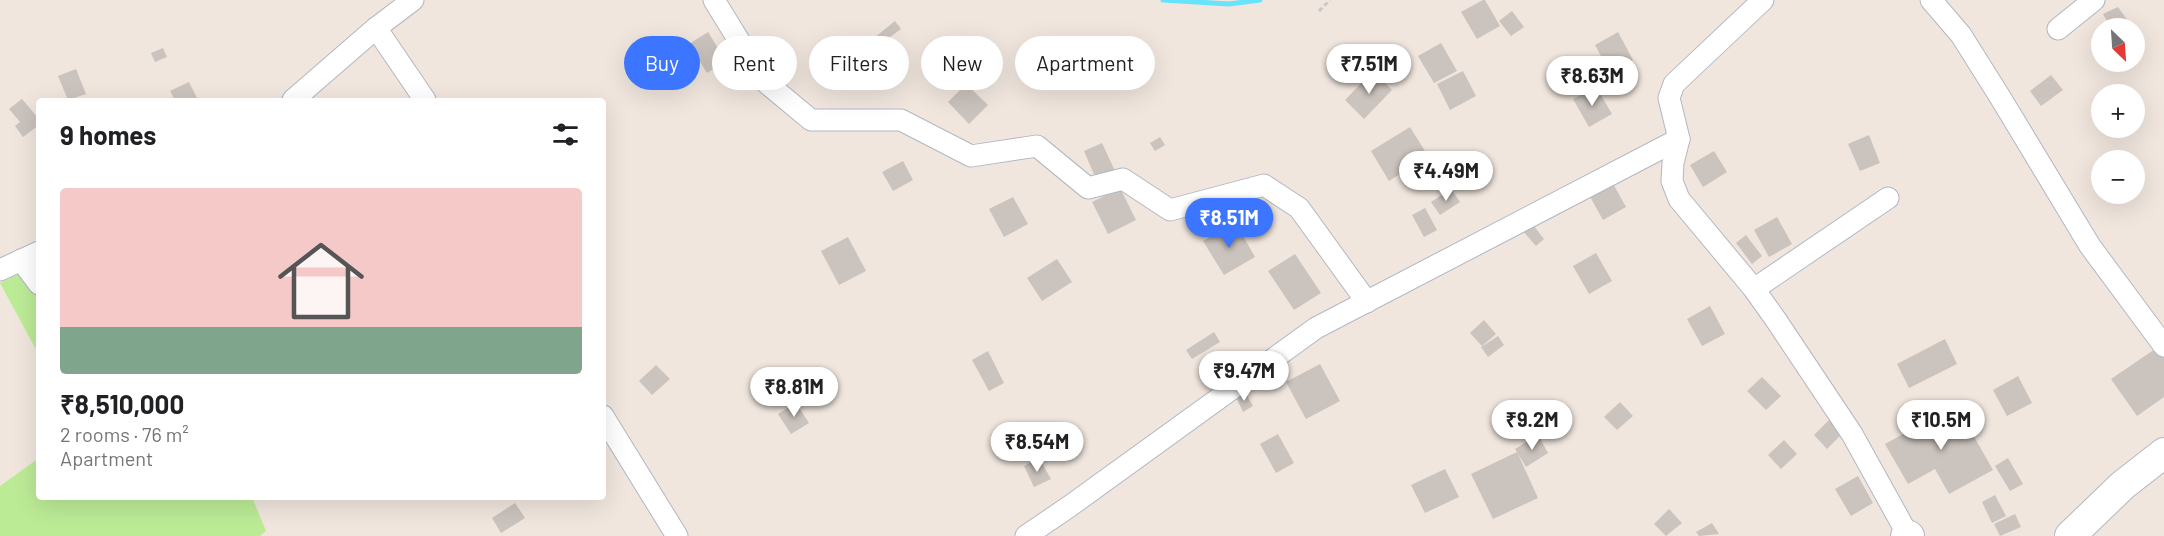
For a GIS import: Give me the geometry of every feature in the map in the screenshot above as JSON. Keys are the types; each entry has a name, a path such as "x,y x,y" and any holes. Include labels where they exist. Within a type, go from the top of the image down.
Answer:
{"street":[{"path":"295,98 376,28 413,0"},
{"path":"714,0 763,80 811,120 901,120 971,156 1037,146 1088,188 1123,179 1170,210 1264,185 1299,208 1367,302"},
{"path":"1762,0 1674,84 1669,98 1679,139 1673,163 1672,181 1679,199 1754,289 1852,434 1908,536"},
{"path":"1931,0 1961,35 2090,246 2164,346"},
{"path":"2058,29 2094,0"},
{"path":"376,28 424,98"},
{"path":"1026,536 1316,328 1679,139"},
{"path":"1754,289 1888,198"},
{"path":"0,270 30,256 36,275"},
{"path":"606,421 677,536"},
{"path":"2083,532 2123,485 2164,453"}],"path":[{"path":"1319,11 1330,0"}],"green space":[{"path":"36,266 36,349 0,283"},
{"path":"36,460 36,500 253,500 266,531 260,536 0,536 0,486"}],"building":[{"path":"1483,0 1500,26 1477,39 1461,12"},
{"path":"2118,7 2126,18 2105,18 2103,14"},
{"path":"1512,11 1524,27 1511,36 1499,21"},
{"path":"895,21 901,29 891,36 876,36"},
{"path":"708,32 712,38 712,70 707,73 700,62 700,37"},
{"path":"1618,32 1633,60 1610,73 1595,45"},
{"path":"1441,43 1457,71 1434,83 1418,56"},
{"path":"163,48 167,57 155,62 151,53"},
{"path":"76,69 86,94 67,98 58,76"},
{"path":"1373,71 1392,90 1364,119 1345,100"},
{"path":"1463,71 1476,96 1450,110 1437,84"},
{"path":"2051,75 2063,90 2041,106 2030,91"},
{"path":"189,82 197,98 174,98 170,91"},
{"path":"1596,87 1612,114 1589,127 1573,99"},
{"path":"960,90 972,90 988,105 969,124 948,102"},
{"path":"22,99 36,115 36,127 23,137 15,126 20,122 9,109"},
{"path":"1410,127 1428,156 1389,181 1371,151"},
{"path":"1869,135 1880,163 1860,171 1848,144"},
{"path":"1160,137 1165,145 1155,151 1150,143"},
{"path":"1102,143 1115,171 1096,179 1084,151"},
{"path":"1714,151 1727,172 1703,187 1690,165"},
{"path":"903,161 913,180 893,191 882,172"},
{"path":"1427,169 1433,180 1416,188 1411,177"},
{"path":"1611,180 1626,207 1603,220 1588,193"},
{"path":"1120,188 1136,220 1108,234 1092,202"},
{"path":"1451,189 1460,202 1440,215 1431,202"},
{"path":"1013,197 1028,224 1004,237 989,209"},
{"path":"1425,208 1437,230 1424,237 1412,215"},
{"path":"1777,217 1792,244 1769,257 1754,230"},
{"path":"1235,222 1255,257 1224,275 1203,241"},
{"path":"1531,222 1544,239 1536,246 1522,230"},
{"path":"1746,235 1762,256 1752,264 1736,243"},
{"path":"848,237 866,271 839,285 821,251"},
{"path":"1596,253 1612,281 1589,294 1573,266"},
{"path":"1295,254 1321,293 1294,310 1268,271"},
{"path":"1057,259 1072,282 1042,301 1027,278"},
{"path":"1710,306 1725,334 1702,346 1687,319"},
{"path":"1484,320 1496,334 1482,346 1470,333"},
{"path":"1214,332 1220,342 1192,359 1186,350"},
{"path":"1498,336 1504,345 1488,357 1481,347"},
{"path":"1945,339 1957,364 1909,388 1897,364"},
{"path":"2158,347 2164,356 2164,397 2137,416 2111,379"},
{"path":"988,351 1004,383 989,391 972,360"},
{"path":"1320,364 1340,401 1306,419 1286,382"},
{"path":"656,365 670,379 652,395 639,381"},
{"path":"2018,376 2032,403 2007,416 1993,390"},
{"path":"1762,377 1781,396 1766,410 1747,391"},
{"path":"1245,392 1253,406 1243,412 1236,397"},
{"path":"1620,402 1633,416 1617,430 1604,417"},
{"path":"796,403 809,423 791,434 778,414"},
{"path":"1956,405 1993,470 1949,494 1935,469 1908,484 1885,444"},
{"path":"1829,420 1842,434 1827,449 1814,435"},
{"path":"1278,434 1294,463 1276,473 1260,444"},
{"path":"1538,435 1548,453 1526,467 1515,449"},
{"path":"1784,440 1797,454 1781,469 1768,455"},
{"path":"1517,452 1538,498 1493,519 1471,474"},
{"path":"1039,458 1051,479 1034,487 1024,466"},
{"path":"2008,458 2023,484 2010,491 1995,466"},
{"path":"1445,469 1459,497 1425,513 1411,485"},
{"path":"1858,476 1873,503 1851,516 1835,489"},
{"path":"1995,495 2006,516 1992,523 1982,502"},
{"path":"515,503 525,518 501,533 492,518"},
{"path":"1669,509 1682,523 1666,536 1654,524"},
{"path":"2015,514 2021,527 2000,536 1994,524"},
{"path":"1712,523 1719,534 1699,536 1696,532"}],"waterway":[{"path":"1163,0 1229,4 1260,0"}]}
